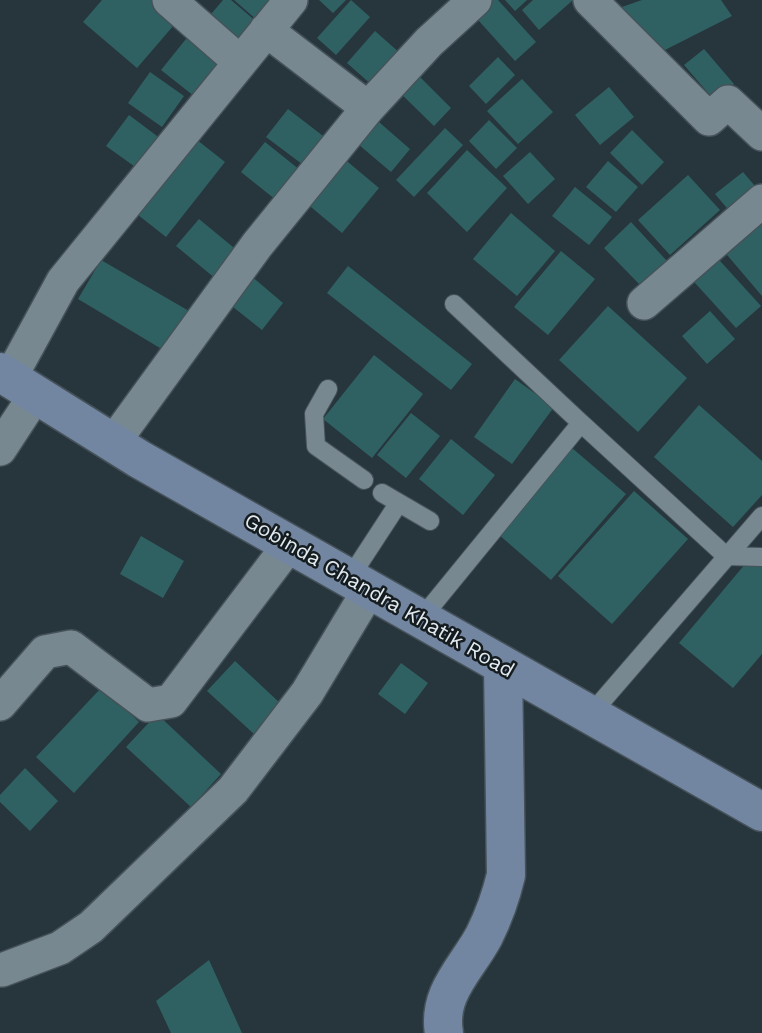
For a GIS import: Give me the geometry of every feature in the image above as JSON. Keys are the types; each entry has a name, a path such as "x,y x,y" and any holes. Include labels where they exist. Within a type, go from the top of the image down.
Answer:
{"main road":[{"name":"Gobinda Chandra Khatik Road","path":"15,381 113,443 289,545 762,812"},
{"path":"444,1033 444,1008 453,982 483,937 500,901 506,875 503,666"}],"street":[{"path":"169,0 240,62"},
{"path":"4,432 15,381 63,281 291,0"},
{"path":"113,443 257,245 368,108 429,42 475,0"},
{"path":"601,3 709,119 728,102 762,134"},
{"path":"266,30 368,108"},
{"path":"644,303 762,201"},
{"path":"0,704 45,652 71,647 148,705 171,701 289,545"},
{"path":"2,970 60,948 91,926 233,790 307,693 359,585"}],"lane":[{"path":"454,304 726,556 762,556"},
{"path":"328,389 314,414 316,446 364,480"},
{"path":"420,620 581,423"},
{"path":"382,493 430,521"},
{"path":"359,585 397,504"},
{"path":"590,715 762,516"}],"building":[{"path":"102,0 159,0 180,18 137,68 83,22"},
{"path":"223,0 231,0 258,23 238,47 206,20"},
{"path":"234,0 273,0 257,20"},
{"path":"319,0 346,0 333,13"},
{"path":"351,0 370,17 336,55 317,38"},
{"path":"482,0 498,0 536,42 515,61 470,11"},
{"path":"505,0 527,0 515,11"},
{"path":"533,0 573,0 539,30 522,10"},
{"path":"642,0 721,0 732,16 661,52 619,8"},
{"path":"375,31 401,54 373,86 347,63"},
{"path":"190,34 223,60 194,96 161,70"},
{"path":"704,49 734,84 715,101 684,65"},
{"path":"498,57 515,75 486,104 469,86"},
{"path":"413,70 451,108 434,126 395,88"},
{"path":"150,72 184,96 162,127 128,103"},
{"path":"522,79 553,112 518,144 487,111"},
{"path":"609,87 634,117 600,145 575,115"},
{"path":"288,109 327,139 306,167 266,137"},
{"path":"129,115 161,139 138,169 106,146"},
{"path":"372,116 410,149 391,172 352,139"},
{"path":"489,120 517,148 496,169 469,141"},
{"path":"445,128 463,145 414,197 396,180"},
{"path":"632,130 664,162 642,185 610,153"},
{"path":"192,136 225,162 166,237 133,211"},
{"path":"265,142 300,170 276,200 241,172"},
{"path":"467,150 507,188 467,232 427,193"},
{"path":"530,152 555,179 528,204 503,176"},
{"path":"342,157 379,188 342,233 305,202"},
{"path":"608,161 638,187 616,212 586,187"},
{"path":"743,172 760,192 732,214 715,194"},
{"path":"688,175 720,210 670,255 638,220"},
{"path":"575,187 612,217 589,245 552,216"},
{"path":"511,213 555,251 517,296 473,259"},
{"path":"199,219 239,252 216,279 176,246"},
{"path":"631,222 667,261 641,286 604,248"},
{"path":"762,222 762,296 722,249"},
{"path":"561,251 595,279 548,335 514,307"},
{"path":"711,251 761,306 736,328 686,273"},
{"path":"101,260 189,311 165,351 78,299"},
{"path":"348,266 472,364 451,390 327,293"},
{"path":"250,275 283,303 262,330 228,303"},
{"path":"608,306 687,378 638,432 559,360"},
{"path":"710,311 735,339 707,364 682,336"},
{"path":"374,355 423,394 372,458 323,419"},
{"path":"515,379 554,407 512,464 474,437"},
{"path":"699,405 762,461 762,495 733,527 654,457"},
{"path":"411,413 440,436 406,478 377,455"},
{"path":"451,439 495,475 463,515 419,479"},
{"path":"572,448 626,494 551,580 498,534"},
{"path":"634,491 688,539 612,624 558,576"},
{"path":"141,536 184,561 163,598 120,574"},
{"path":"751,557 762,566 762,654 733,688 679,643"},
{"path":"235,661 281,704 254,734 207,691"},
{"path":"401,663 428,683 405,714 378,694"},
{"path":"102,687 139,722 74,793 36,757"},
{"path":"157,714 221,774 191,807 126,747"},
{"path":"25,768 58,801 30,831 0,802 0,795"},
{"path":"209,960 242,1033 171,1033 156,1001"}]}
